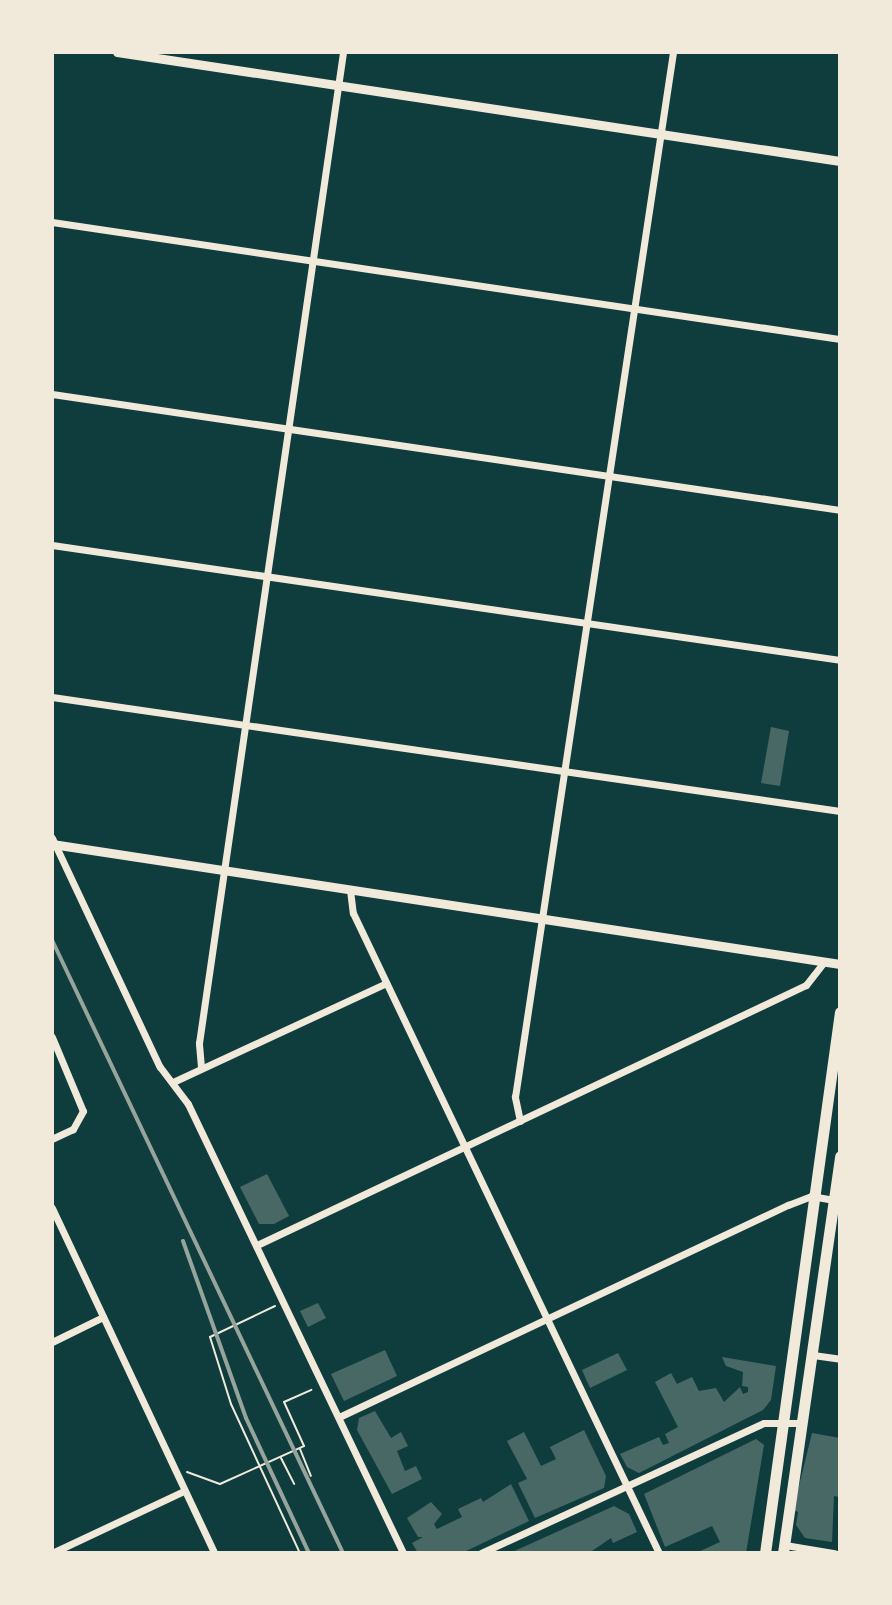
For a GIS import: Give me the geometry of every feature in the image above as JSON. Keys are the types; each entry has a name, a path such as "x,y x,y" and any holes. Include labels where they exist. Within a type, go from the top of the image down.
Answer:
{"main road":[{"path":"765,1553 811,1196 840,1012"},
{"path":"784,1549 839,1163"}],"street":[{"path":"117,52 840,161"},
{"path":"201,1067 199,1043 248,724 343,52"},
{"path":"520,1121 515,1097 612,477 673,52"},
{"path":"52,222 840,339"},
{"path":"52,394 840,510"},
{"path":"52,545 840,660"},
{"path":"52,697 567,769 840,811"},
{"path":"53,842 840,964"},
{"path":"53,842 160,1067 173,1082 257,1245 403,1553"},
{"path":"350,890 353,913 659,1553"},
{"path":"257,1245 806,985 824,962"},
{"path":"173,1082 386,983"},
{"path":"52,1037 83,1111 73,1129 52,1139"},
{"path":"816,1164 839,1163"},
{"path":"339,1417 811,1196 833,1200"},
{"path":"52,1208 214,1553"},
{"path":"52,1342 103,1317"},
{"path":"813,1355 840,1359"},
{"path":"481,1553 764,1423 802,1423"},
{"path":"52,1553 184,1491"},
{"path":"784,1549 834,1553"}],"path":[{"path":"283,1303 210,1337 259,1467 300,1553"},
{"path":"171,1466 220,1484 304,1446 284,1402 323,1384"},
{"path":"300,1448 311,1476"},
{"path":"281,1457 294,1484"}],"building":[{"path":"771,727 789,731 780,786 761,783"},
{"path":"267,1174 289,1216 274,1224 259,1224 240,1187"},
{"path":"318,1303 326,1318 308,1327 300,1311"},
{"path":"385,1350 397,1376 344,1401 331,1374"},
{"path":"618,1353 627,1370 590,1388 582,1370"},
{"path":"722,1357 776,1366 771,1400 763,1410 639,1473 627,1467 620,1454 659,1437 663,1445 669,1443 665,1434 678,1427 655,1382 671,1373 677,1384 692,1377 699,1391 716,1388 724,1402 740,1387 743,1394 748,1392 748,1387 742,1386 743,1372 726,1366"},
{"path":"375,1411 391,1438 401,1432 408,1446 397,1451 405,1471 416,1466 422,1479 392,1494 357,1430 359,1418"},
{"path":"584,1430 606,1476 604,1488 535,1518 518,1483 527,1479 507,1441 524,1432 541,1466 556,1459 550,1447"},
{"path":"812,1433 840,1438 840,1497 834,1496 832,1542 805,1538 796,1525 798,1512 793,1510"},
{"path":"756,1439 764,1445 746,1553 696,1553 720,1542 712,1526 665,1547 644,1494"},
{"path":"511,1484 529,1521 462,1553 418,1553 412,1543 423,1537 418,1537 407,1518 431,1502 442,1514 434,1524 437,1529 462,1517 458,1509 481,1498 483,1502"},
{"path":"614,1506 629,1514 637,1532 613,1543 611,1538 589,1553 510,1553"}],"railway":[{"path":"52,940 343,1553"},
{"path":"183,1241 246,1418 309,1553"}]}
